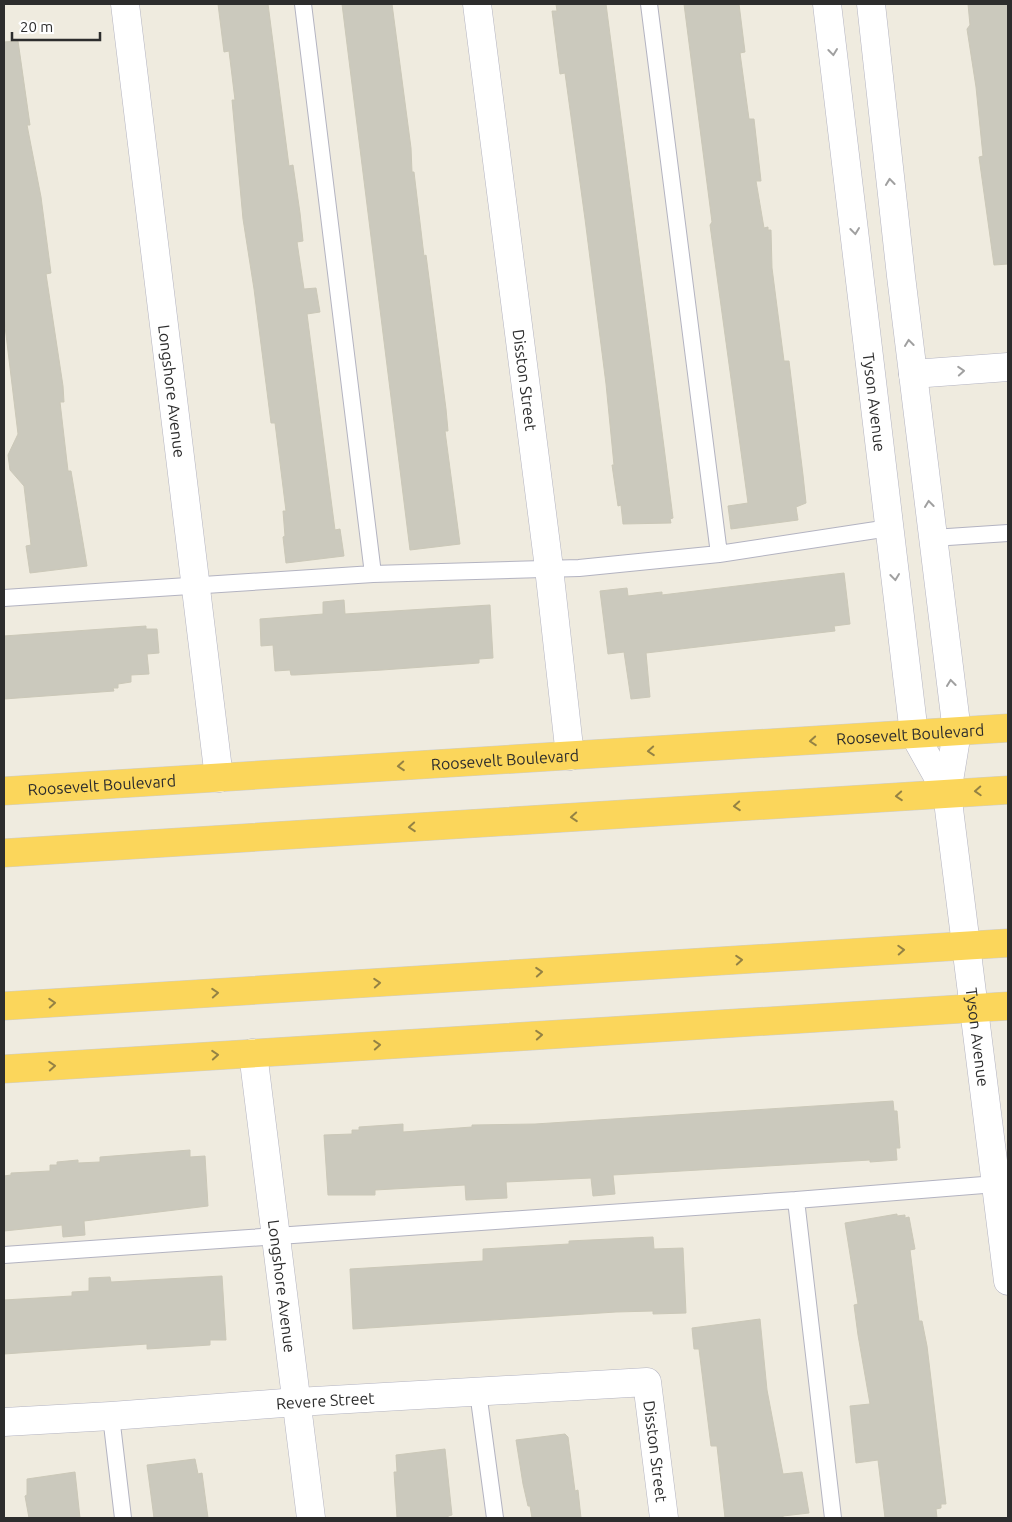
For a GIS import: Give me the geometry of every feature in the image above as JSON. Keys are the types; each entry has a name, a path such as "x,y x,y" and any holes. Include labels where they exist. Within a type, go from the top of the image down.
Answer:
{"highway":[{"name":"Roosevelt Boulevard","path":"4,791 1008,728"},
{"path":"4,853 1008,790"},
{"path":"4,1006 1008,943"},
{"path":"4,1069 1008,1006"}],"street":[{"name":"Longshore Avenue","path":"125,4 219,778"},
{"name":"Disston Street","path":"477,4 549,568 570,756"},
{"name":"Tyson Avenue","path":"827,4 914,734 947,793"},
{"name":"Tyson Avenue","path":"871,4 900,276 957,732 947,793 1008,1281"},
{"path":"861,279 900,276"},
{"path":"913,374 1008,368"},
{"name":"Longshore Avenue","path":"254,1053 311,1518"},
{"name":"Disston Street","path":"647,1382 664,1518"},
{"name":"Revere Street","path":"4,1422 297,1402 647,1382"}],"lane":[{"path":"303,4 373,574"},
{"path":"649,4 720,554"},
{"path":"4,598 373,574 579,568 720,554 889,528"},
{"path":"933,538 1008,533"},
{"path":"4,1255 796,1200 996,1184"},
{"path":"796,1200 833,1518"},
{"path":"478,1392 495,1518"},
{"path":"111,1416 123,1518"}],"building":[{"path":"218,4 268,4 289,166 293,165 300,213 303,241 297,242 304,289 316,288 320,312 307,314 335,530 340,529 344,556 286,563 283,511 286,511 275,423 271,423 243,219 232,100 235,100 229,51 224,52"},
{"path":"342,4 392,4 411,148 412,172 414,172 424,256 426,255 446,409 448,431 445,431 460,544 410,550"},
{"path":"556,4 606,4 673,518 670,519 671,523 623,524 621,505 618,506 612,465 614,465 606,384 585,219 565,73 560,74 552,11 557,11"},
{"path":"684,4 739,4 745,52 740,53 749,119 754,119 761,181 756,181 764,228 768,227 768,230 771,230 772,268 784,361 789,361 803,475 806,503 796,507 798,520 731,529 728,506 748,503 710,225 712,222"},
{"path":"968,4 1008,4 1008,264 994,265 979,157 983,156 976,87 967,29 970,25"},
{"path":"18,41 30,125 27,125 41,197 51,273 46,274 63,386 64,402 60,402 68,471 71,471 87,566 30,573 26,546 31,545 24,486 10,470 8,455 18,434 4,318 4,42"},
{"path":"844,573 850,624 834,626 835,631 646,653 650,697 631,699 624,652 608,654 600,591 627,588 628,596 662,592 662,595"},
{"path":"344,600 345,614 490,605 493,658 479,659 479,663 382,670 295,675 291,675 290,670 275,671 273,645 261,646 260,619 323,614 323,602"},
{"path":"146,626 146,629 157,629 159,653 147,654 149,674 131,675 131,682 118,684 118,688 113,688 114,691 4,699 4,636"},
{"path":"893,1101 894,1111 897,1111 900,1148 896,1148 897,1160 613,1175 615,1194 593,1196 591,1178 506,1182 507,1198 466,1200 465,1185 375,1190 375,1195 328,1195 324,1135 352,1134 352,1130 359,1130 359,1127 403,1124 403,1132 472,1127 472,1125 535,1124"},
{"path":"190,1150 190,1157 205,1156 208,1206 84,1221 85,1235 63,1237 62,1225 4,1231 4,1176 11,1175 11,1173 50,1171 50,1165 57,1165 57,1162 78,1160 78,1163 100,1162 100,1157"},
{"path":"897,1214 897,1216 905,1215 905,1218 909,1217 915,1249 910,1250 919,1321 922,1321 927,1346 946,1504 941,1504 941,1508 936,1509 937,1518 885,1518 878,1460 856,1463 850,1406 870,1404 858,1335 854,1305 858,1304 845,1223"},
{"path":"653,1237 654,1249 683,1248 686,1313 653,1314 653,1311 616,1312 353,1329 350,1269 483,1261 483,1249 569,1244 569,1241"},
{"path":"222,1276 226,1340 210,1340 210,1345 147,1349 147,1344 4,1354 4,1300 72,1296 72,1292 89,1291 89,1278 110,1277 111,1282"},
{"path":"760,1319 767,1390 783,1474 802,1472 809,1513 783,1516 783,1518 725,1518 717,1446 711,1446 699,1349 694,1349 692,1328"},
{"path":"565,1434 568,1437 575,1491 578,1490 581,1518 532,1518 523,1484 516,1440"},
{"path":"445,1449 452,1515 448,1516 448,1518 397,1518 394,1472 397,1472 396,1455"},
{"path":"195,1459 198,1474 202,1473 208,1518 154,1518 147,1465"},
{"path":"75,1472 80,1518 29,1518 25,1496 27,1495 27,1479"}]}
